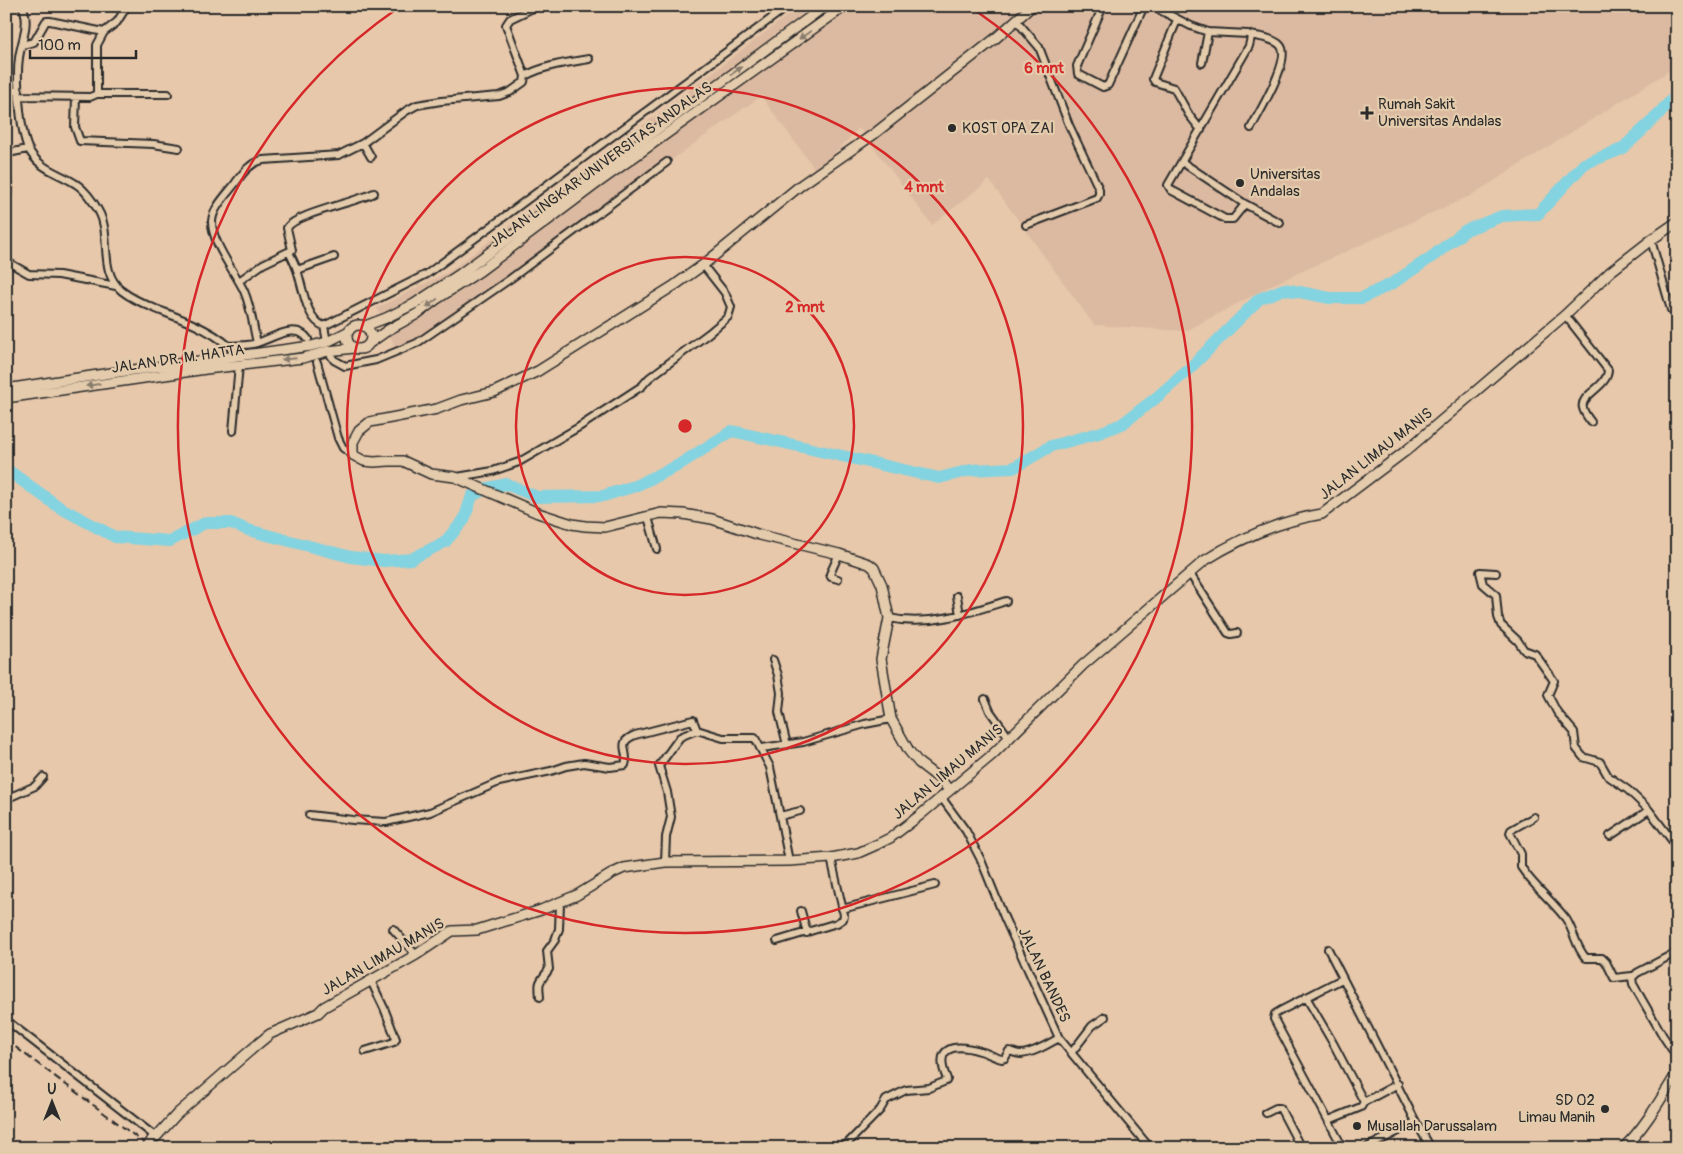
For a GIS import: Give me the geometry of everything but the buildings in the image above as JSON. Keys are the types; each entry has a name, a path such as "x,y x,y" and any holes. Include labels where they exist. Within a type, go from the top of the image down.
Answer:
{"street":[{"path":"22,6 25,14 25,26 19,59 19,94 28,149 39,164 76,184 98,210 102,219 109,271 116,286 130,297 186,321 230,346 238,360 233,431"},
{"path":"97,94 97,45 104,32 117,22 127,6"},
{"path":"257,343 248,302 239,281 229,267 216,238 212,223 215,211 246,169 262,160 339,155 363,143 417,105 499,96 510,92 524,82 525,76 506,25 510,19 538,6"},
{"path":"324,326 427,274 788,6"},
{"name":"JALAN LINGKAR UNIVERSITAS ANDALAS","path":"365,326 414,304 460,274 825,6"},
{"name":"JALAN LINGKAR UNIVERSITAS ANDALAS","path":"371,342 480,271 595,185 845,6"},
{"path":"353,455 353,442 359,431 370,422 437,410 460,400 494,392 538,372 675,285 703,265 801,185 874,134 996,38 1032,6"},
{"path":"1104,6 1077,66 1078,74 1103,87 1108,84 1144,6"},
{"path":"1152,6 1177,20 1208,32 1250,35 1265,38 1280,45 1283,50 1283,57 1273,86 1251,128"},
{"path":"1016,20 1039,47 1068,125 1099,189 1097,198 1026,225"},
{"path":"1177,20 1154,79 1155,82 1174,88 1189,115 1201,130"},
{"path":"22,45 34,42 46,21 104,32"},
{"path":"1202,62 1208,32"},
{"path":"1245,204 1233,219 1225,219 1171,190 1168,185 1249,46 1252,40 1250,35"},
{"path":"525,76 536,70 556,64 589,59"},
{"path":"6,91 19,94 76,97 90,97 97,94 168,94"},
{"path":"76,97 75,127 80,141 153,144 180,148"},
{"path":"363,143 371,158"},
{"path":"6,155 28,149"},
{"path":"324,326 327,347 334,360 345,366 376,360 417,343 510,279 667,162"},
{"path":"1182,162 1245,204 1280,223"},
{"path":"6,171 9,188 6,199"},
{"path":"239,281 263,264 292,250 287,228 293,222 374,193"},
{"name":"JALAN LIMAU MANIS","path":"147,1148 154,1137 177,1114 259,1043 276,1032 318,1013 324,1007 416,955 452,931 477,930 560,903 624,868 665,862 789,861 831,858 858,853 890,838 1010,739 1083,665 1204,561 1243,538 1306,517 1322,514 1407,450 1565,315 1610,272 1650,240 1677,222"},
{"path":"1650,240 1671,310"},
{"path":"289,252 297,270 310,311 315,320 324,326"},
{"path":"297,270 334,257"},
{"path":"6,261 29,274 59,275 116,286"},
{"path":"317,362 338,438 343,448 353,455 364,461 389,460 403,462 431,474 456,477 492,471 519,462 579,427 634,391 728,317 731,307 725,293 703,265"},
{"path":"1565,315 1608,370 1605,381 1583,401 1582,407 1591,422"},
{"path":"356,326 365,326 370,332 371,342 366,348 354,348 348,341 348,331 356,326"},
{"path":"230,346 257,343 290,331 298,331 308,339"},
{"name":"JALAN DR. M. HATTA","path":"327,347 348,331"},
{"name":"JALAN DR. M. HATTA","path":"6,398 113,382 296,348 354,348"},
{"name":"JALAN DR. M. HATTA","path":"6,389 238,360"},
{"path":"456,477 538,513 585,526 605,527 668,512 712,519 869,564 874,568 882,585 888,619 881,659 891,719 914,757 941,780 949,790"},
{"path":"648,517 657,549"},
{"path":"838,579 830,574 839,554"},
{"path":"1496,572 1480,572 1483,584 1496,595 1498,617 1501,624 1524,650 1535,654 1554,681 1548,695 1558,712 1574,732 1576,748 1583,757 1600,762 1608,776 1628,790 1649,810 1677,848"},
{"path":"1190,574 1228,632 1230,634 1237,632"},
{"path":"957,596 960,615"},
{"path":"888,619 905,622 960,615 1006,601"},
{"path":"773,660 781,693 779,712 787,745"},
{"path":"985,699 990,711 1010,739"},
{"path":"762,748 787,745 891,719"},
{"path":"309,815 386,822 430,812 499,782 584,763 610,767 625,765 624,747 628,738 693,720 697,730"},
{"path":"665,862 666,837 671,817 667,792 659,766 680,736 697,730 723,738 755,738 762,748 770,767 789,861"},
{"path":"6,799 34,786 43,778"},
{"name":"JALAN BANDES","path":"941,797 966,831 981,860 1004,917 1059,1038 1150,1148"},
{"path":"1610,836 1649,810"},
{"path":"780,816 800,812"},
{"path":"1534,817 1511,830 1510,833 1521,854 1521,867 1565,919 1582,954 1586,958 1602,958 1614,978 1632,976 1677,952"},
{"path":"777,940 841,921 844,914 831,858"},
{"path":"842,909 935,885"},
{"path":"540,997 540,980 549,969 547,951 555,940 559,929 560,903"},
{"path":"801,911 807,932"},
{"path":"393,929 416,955"},
{"path":"1328,949 1431,1148"},
{"path":"1632,976 1633,984 1677,1057"},
{"path":"1342,979 1280,1011 1275,1014 1274,1019 1330,1120 1343,1148"},
{"path":"364,1051 394,1042 396,1039 371,981"},
{"path":"1306,997 1364,1102"},
{"path":"1072,1052 1092,1026 1105,1017"},
{"path":"6,1020 154,1137"},
{"path":"843,1148 880,1110 886,1100 897,1093 929,1088 946,1081 941,1059 948,1050 954,1047 969,1048 1002,1059 1005,1058 1009,1051 1020,1054 1037,1050 1059,1038"},
{"path":"1623,1148 1630,1142 1677,1073"},
{"path":"1330,1120 1361,1107 1364,1102 1398,1084"},
{"path":"1266,1114 1276,1108 1280,1108 1301,1148"},
{"path":"1366,1148 1416,1122"}],"shaded area":[{"name":"Universitas Andalas","path":"800,6 1677,6 1677,66 1470,196 1274,284 1186,331 1094,325 989,180 932,225 859,128 817,172 761,96 635,186 475,306 400,357 377,308 450,271"}],"waterway":[{"path":"6,469 59,507 115,537 170,541 205,523 231,523 248,530 351,557 384,561 411,559 445,542 464,520 472,496 487,488 506,484 537,497 603,496 635,486 677,466 732,431 939,478 971,470 1013,468 1051,446 1099,433 1122,424 1188,370 1259,299 1284,289 1330,298 1362,298 1393,283 1433,256 1466,230 1502,216 1538,214 1584,164 1622,149 1677,94"}],"railway":[{"path":"6,1040 151,1148"}],"place":[{"name":"Rumah Sakit Universitas Andalas","path":"1367,113"},
{"name":"KOST OPA ZAI","path":"952,128"},
{"name":"Universitas Andalas","path":"1240,183"},
{"name":"SD 02 Limau Manih","path":"1605,1109"},
{"name":"Musallah Darussalam","path":"1357,1126"}]}
